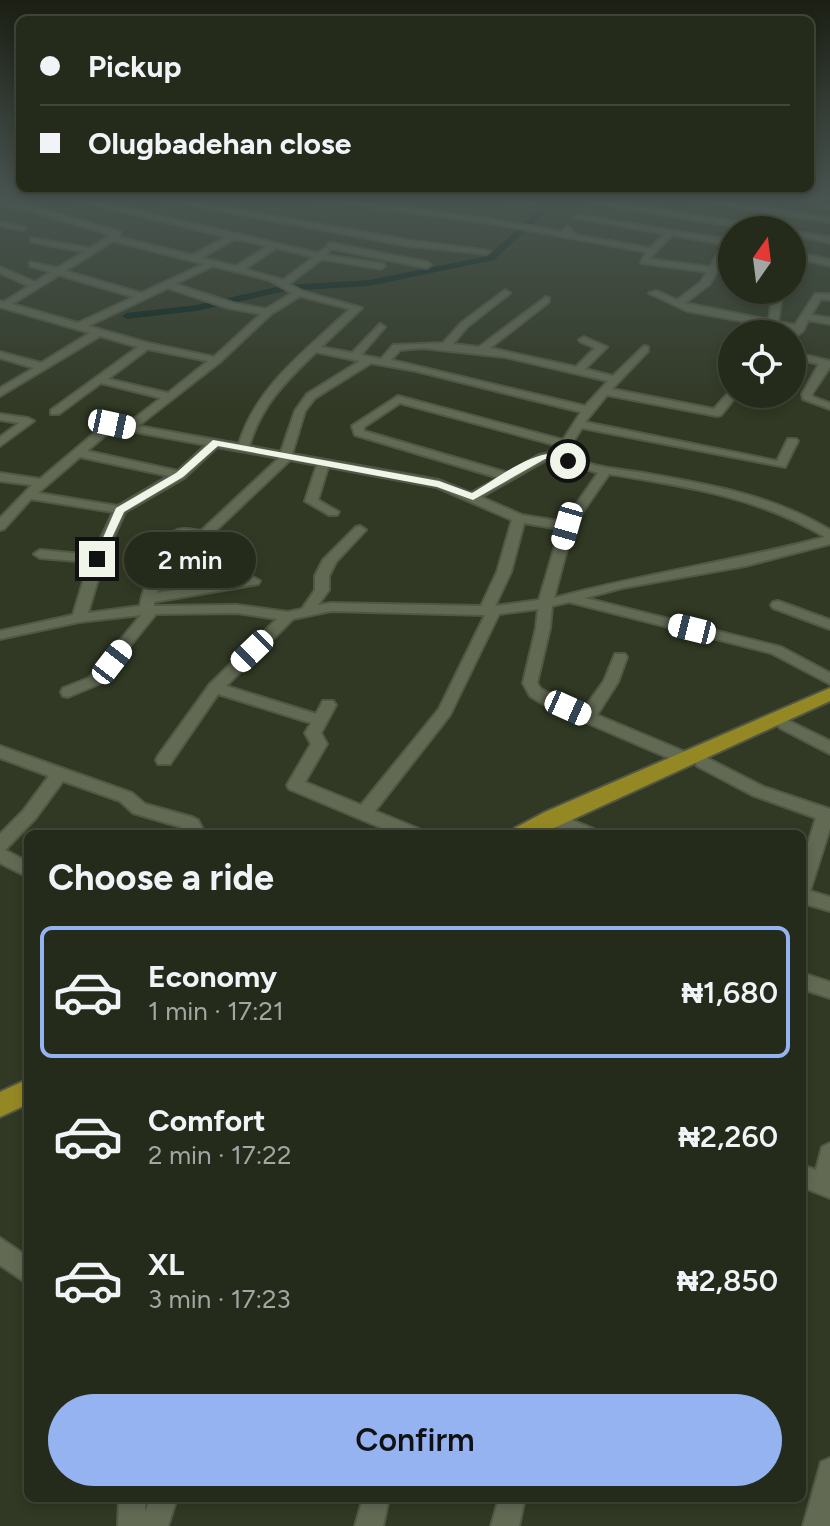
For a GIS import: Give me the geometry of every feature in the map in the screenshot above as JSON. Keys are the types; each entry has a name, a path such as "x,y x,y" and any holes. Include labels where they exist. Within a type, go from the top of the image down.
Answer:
{"main road":[{"path":"553,826 830,694"},
{"path":"694,760 830,704"},
{"path":"0,1105 24,1093"},
{"path":"0,1117 24,1106"}],"street":[{"path":"55,269 141,296"},
{"path":"2,305 65,269"},
{"path":"78,327 200,269"},
{"path":"283,284 302,269"},
{"path":"678,304 705,284 711,270 705,269"},
{"path":"0,270 37,286"},
{"path":"237,270 283,284 299,293 357,308 272,388 249,428 243,448"},
{"path":"169,285 220,302 268,312"},
{"path":"129,428 216,360 268,312 299,293"},
{"path":"445,347 464,325 505,293"},
{"path":"654,293 690,309 751,320"},
{"path":"804,320 818,296 830,297"},
{"path":"480,351 546,300"},
{"path":"2,305 146,346 216,360"},
{"path":"806,317 830,321"},
{"path":"362,358 357,351 380,327"},
{"path":"0,393 97,333"},
{"path":"578,370 602,347 584,340"},
{"path":"55,412 146,346"},
{"path":"383,363 400,347 445,347 480,351 613,379"},
{"path":"313,349 416,368 587,410"},
{"path":"473,497 543,457 562,450 587,410 644,349"},
{"path":"0,355 40,366"},
{"path":"68,692 94,681 148,607 160,564 177,536 181,533 205,534 262,484 287,456 300,411 311,396 362,358"},
{"path":"806,358 828,364 808,399 830,406"},
{"path":"100,380 168,396"},
{"path":"605,391 717,413 721,408"},
{"path":"509,477 359,433 358,426 398,399 562,450 568,461 745,497 772,506 830,538"},
{"path":"0,417 25,420 28,424 0,443"},
{"path":"95,419 129,428 439,484 519,518 567,526"},
{"path":"0,526 28,495 112,424"},
{"path":"580,424 781,465 792,441"},
{"path":"79,618 97,559 120,510 180,475 216,442"},
{"path":"78,453 180,475"},
{"path":"324,463 311,501 333,512"},
{"path":"606,470 567,526 545,604 543,628 530,683 535,692 548,700 694,760 758,791 828,815 806,881"},
{"path":"0,477 43,483"},
{"path":"28,495 120,510"},
{"path":"0,504 16,507"},
{"path":"365,812 445,711 478,649 519,518"},
{"path":"307,612 322,590 324,569 360,530"},
{"path":"148,607 237,609 288,616 331,607 490,610 545,604 621,584 745,562 830,538"},
{"path":"40,554 97,559"},
{"path":"0,651 8,634 148,607 253,581"},
{"path":"568,597 776,650 830,679"},
{"path":"778,605 830,625"},
{"path":"164,760 215,688 288,616"},
{"path":"587,717 611,682 620,657"},
{"path":"215,688 318,720"},
{"path":"328,705 313,733 319,744 295,785 404,830"},
{"path":"785,724 830,748"},
{"path":"0,752 126,797 139,809 186,822 194,830"},
{"path":"0,845 29,815 60,772"},
{"path":"0,855 24,868"},
{"path":"806,895 830,904"},
{"path":"806,982 830,990"},
{"path":"806,1178 827,1186 830,1154"},
{"path":"0,1250 24,1269"},
{"path":"817,1526 830,1471"},
{"path":"132,1502 132,1526"},
{"path":"154,1526 163,1502"},
{"path":"369,1526 375,1502"},
{"path":"505,1526 511,1502"}],"waterway":[{"path":"127,316 196,308 286,288 369,283 436,269"}],"route":[{"path":"97,559 120,510 180,475 216,442 439,484 473,497 550,454 568,461"}]}
